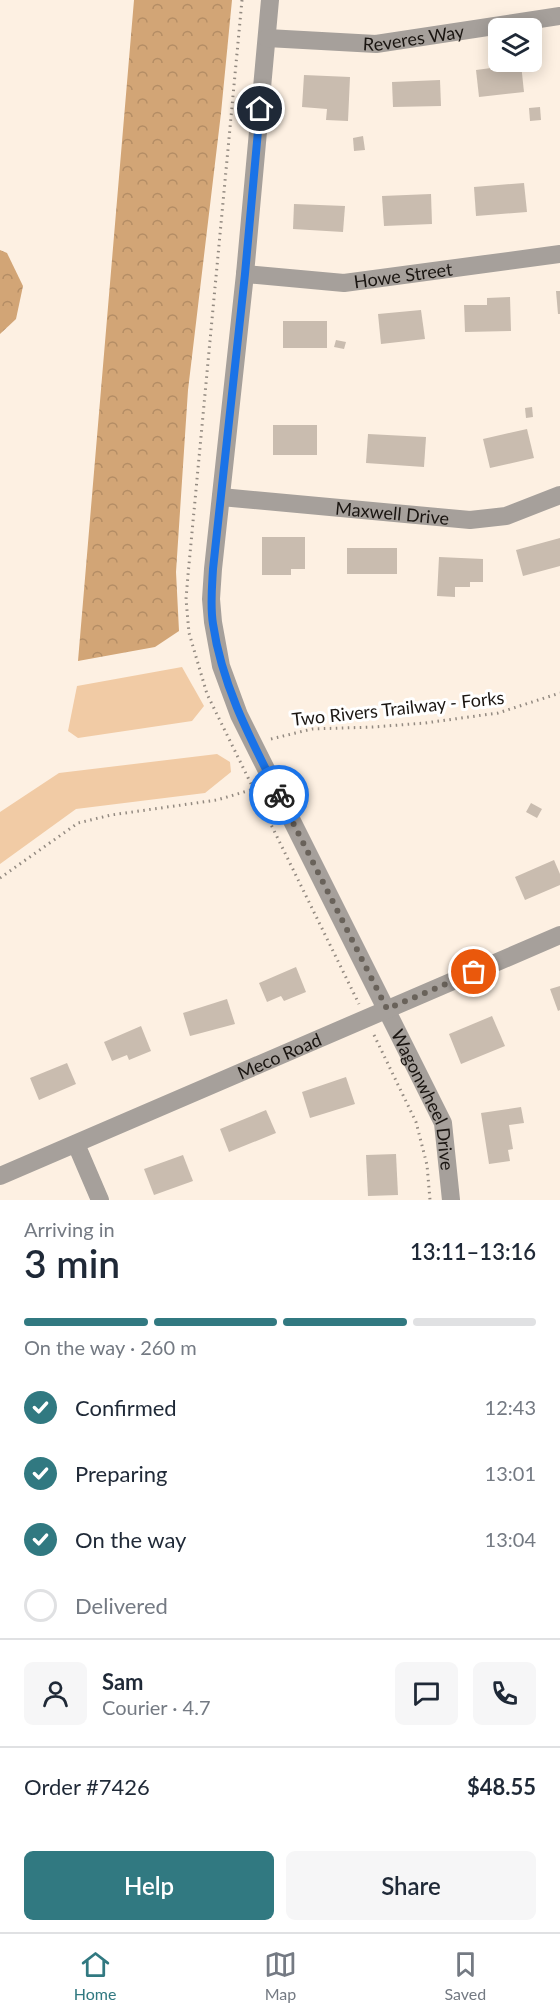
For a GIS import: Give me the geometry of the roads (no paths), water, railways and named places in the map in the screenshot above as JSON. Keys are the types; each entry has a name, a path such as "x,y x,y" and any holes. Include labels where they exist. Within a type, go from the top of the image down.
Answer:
{"street":[{"name":"Wagonwheel Drive","path":"270,0 245,274 220,496 211,599 213,622 229,689 254,747 443,1123 451,1200"},
{"name":"Reveres Way","path":"267,38 376,44 560,16"},
{"name":"Howe Street","path":"245,274 344,283 560,254"},
{"name":"Maxwell Drive","path":"220,496 470,520 506,516 560,495"},
{"name":"Meco Road","path":"0,1176 560,934"},
{"path":"75,1144 100,1200"}]}
